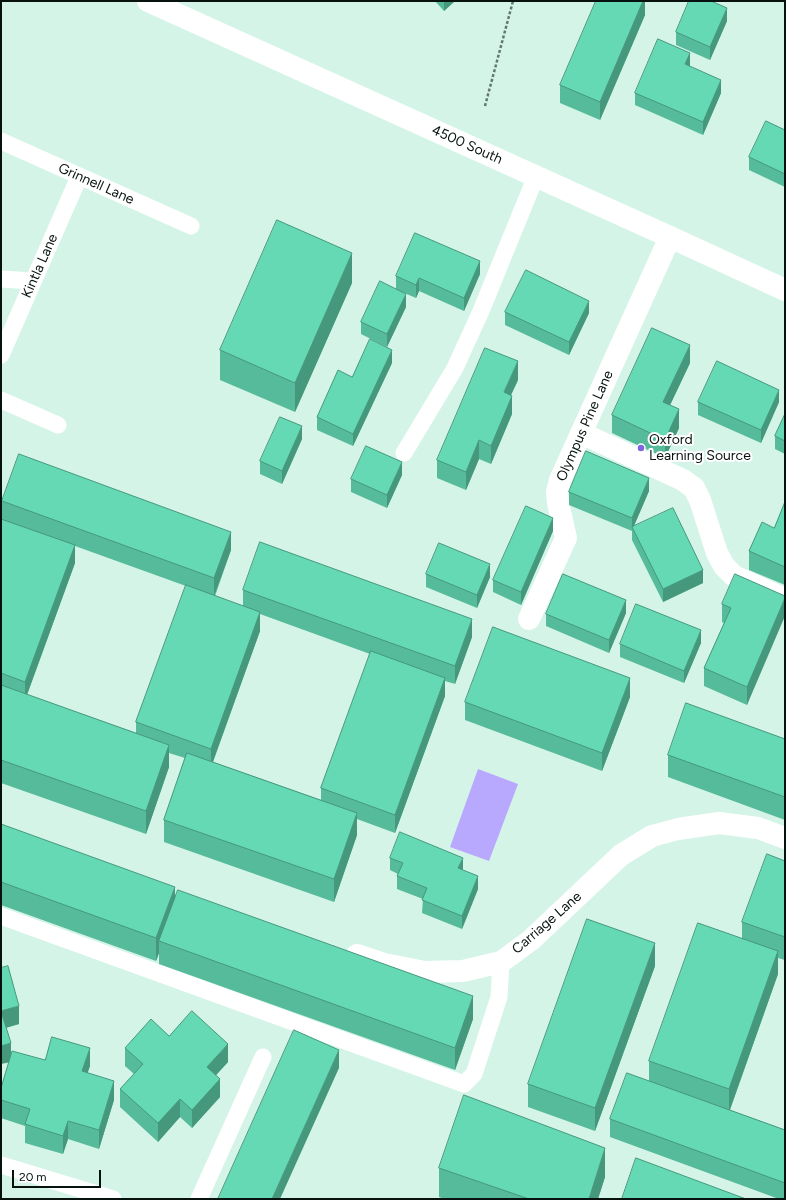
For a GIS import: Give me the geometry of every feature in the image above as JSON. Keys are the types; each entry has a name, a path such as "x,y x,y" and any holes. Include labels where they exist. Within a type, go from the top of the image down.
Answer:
{"street":[{"name":"4500 South","path":"148,1 785,290"},
{"name":"Olympus Pine Lane","path":"529,619 566,538 558,503 557,492 560,480 670,237"},
{"path":"581,433 683,480 694,488 700,500 717,553 724,566 734,576 785,599"},
{"name":"Carriage Lane","path":"339,948 384,964 425,972 463,971 501,962 531,940 621,855 652,836 678,829 719,823 758,828 785,838"}],"lane":[{"name":"Grinnell Lane","path":"1,141 191,226"},
{"name":"Kintla Lane","path":"1,355 79,176"},
{"path":"404,453 455,368 481,311 536,176"},
{"path":"1,279 33,281"},
{"path":"1,400 58,425"},
{"path":"1,916 464,1084 474,1074 499,997 501,962"},
{"path":"199,1199 263,1057"},
{"path":"1,1164 113,1199"}],"path":[{"path":"485,106 513,1"}],"shaded area":[{"path":"478,769 518,784 489,861 450,847"}],"building":[{"path":"596,1 643,1 600,102 560,85"},
{"path":"689,1 711,1 727,8 710,47 676,32"},
{"path":"658,39 690,53 685,64 721,80 703,122 635,93"},
{"path":"766,121 785,130 785,174 749,157"},
{"path":"277,220 352,253 295,383 220,350"},
{"path":"415,233 480,261 464,298 419,278 416,285 396,276"},
{"path":"526,270 589,301 569,342 505,312"},
{"path":"380,281 406,294 387,334 361,322"},
{"path":"652,328 690,345 663,402 679,409 665,440 612,415"},
{"path":"370,339 392,350 353,434 317,417 338,370 352,377"},
{"path":"485,348 518,361 504,392 512,396 491,446 479,440 466,472 437,460"},
{"path":"717,361 779,390 761,430 698,402"},
{"path":"785,414 785,441 775,436"},
{"path":"280,417 302,426 282,471 260,461"},
{"path":"366,446 402,462 387,495 351,479"},
{"path":"586,451 649,478 632,518 569,492"},
{"path":"19,454 231,532 214,578 2,501"},
{"path":"785,502 785,567 749,551 762,522 774,528"},
{"path":"526,506 553,518 521,592 493,580"},
{"path":"673,508 703,570 663,589 632,527"},
{"path":"1,519 75,545 25,682 1,673"},
{"path":"260,542 472,619 455,666 243,590"},
{"path":"439,543 490,564 477,595 426,574"},
{"path":"563,574 626,600 609,640 546,614"},
{"path":"735,574 785,596 747,687 704,668 731,608 722,604"},
{"path":"186,585 260,612 211,749 136,722"},
{"path":"636,604 701,630 684,671 620,644"},
{"path":"493,627 630,678 602,753 465,702"},
{"path":"371,651 445,678 395,815 321,788"},
{"path":"1,685 169,745 146,811 1,760"},
{"path":"686,703 785,739 785,797 668,755"},
{"path":"187,753 357,813 334,879 164,820"},
{"path":"1,824 175,887 156,938 1,882"},
{"path":"400,832 463,858 458,868 478,876 462,916 422,900 427,888 397,876 403,863 390,858"},
{"path":"767,854 785,861 785,937 742,922"},
{"path":"178,890 473,996 455,1048 159,941"},
{"path":"587,919 655,943 595,1108 528,1084"},
{"path":"698,923 778,951 729,1089 649,1061"},
{"path":"8,966 19,1006 1,1011 1,968"},
{"path":"1,1011 11,1043 1,1046"},
{"path":"192,1011 228,1044 207,1067 220,1079 192,1110 180,1099 158,1123 120,1089 143,1064 125,1048 151,1019 169,1036"},
{"path":"294,1030 339,1050 272,1199 218,1199"},
{"path":"52,1037 90,1048 82,1071 114,1081 99,1130 68,1121 63,1136 25,1124 30,1109 1,1100 1,1088 12,1051 45,1060"},
{"path":"627,1073 785,1130 785,1183 610,1119"},
{"path":"464,1095 605,1148 589,1199 529,1199 439,1168"},
{"path":"636,1158 746,1199 622,1199"}],"place":[{"name":"Oxford Learning Source","path":"641,448"}]}
